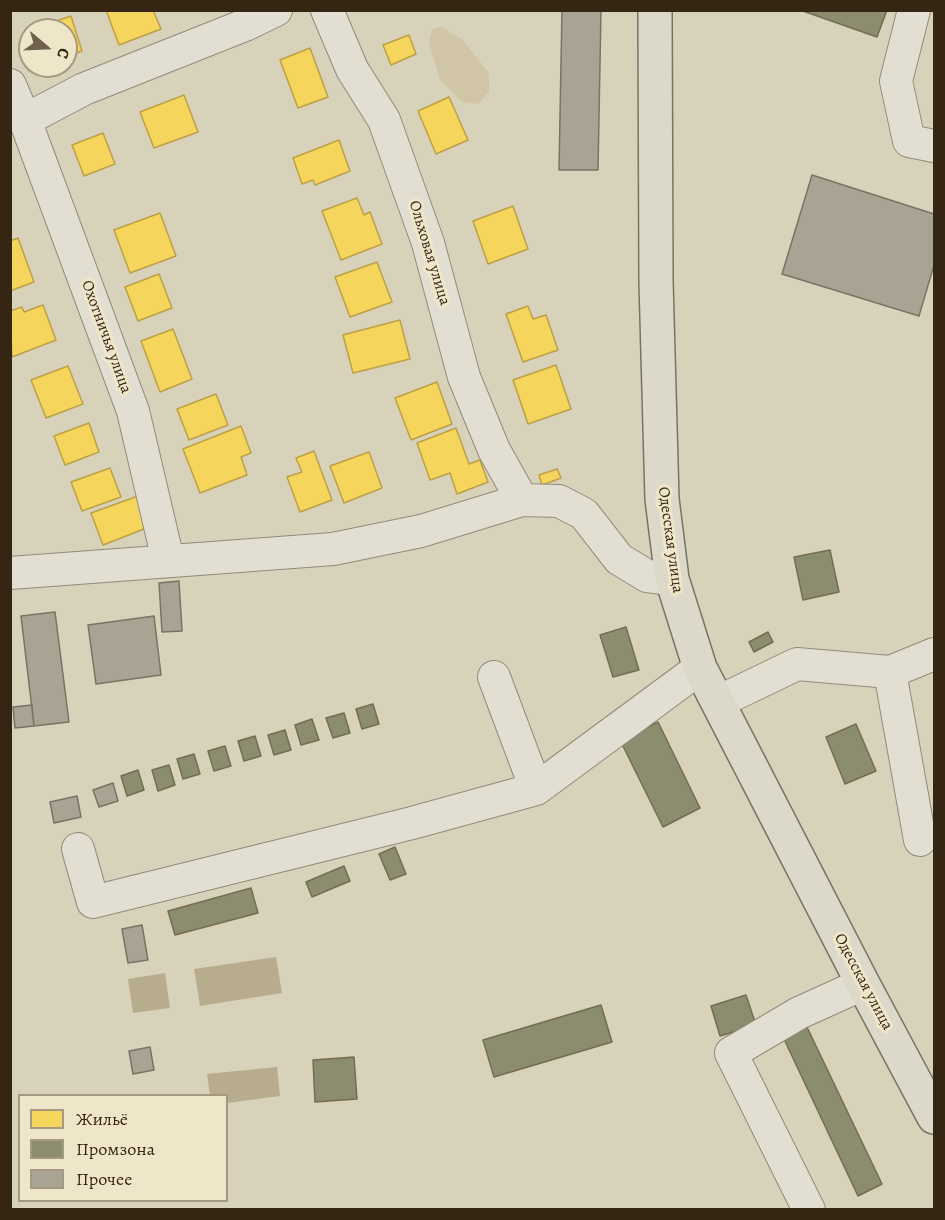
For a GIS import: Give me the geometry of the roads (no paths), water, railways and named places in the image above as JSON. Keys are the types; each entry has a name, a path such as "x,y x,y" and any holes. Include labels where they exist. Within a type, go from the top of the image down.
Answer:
{"main road":[{"name":"Одесская улица","path":"655,10 656,281 662,499 672,579 700,668 934,1117"}],"street":[{"path":"25,120 84,89 276,10"},
{"name":"Ольховая улица","path":"327,10 352,69 384,120 428,243 464,377 494,450 522,500"},
{"path":"914,10 896,81 909,141 934,146"},
{"name":"Охотничья улица","path":"10,85 133,411 168,560"},
{"path":"10,573 333,549 421,531 522,500 559,501 584,514 619,559 647,576 672,579"},
{"path":"718,702 797,664 890,672 934,654"},
{"path":"78,849 93,902 412,823 536,789 700,668"},
{"path":"890,672 920,840"},
{"path":"494,677 536,789"},
{"path":"809,1209 731,1053 799,1013 863,984"}]}
